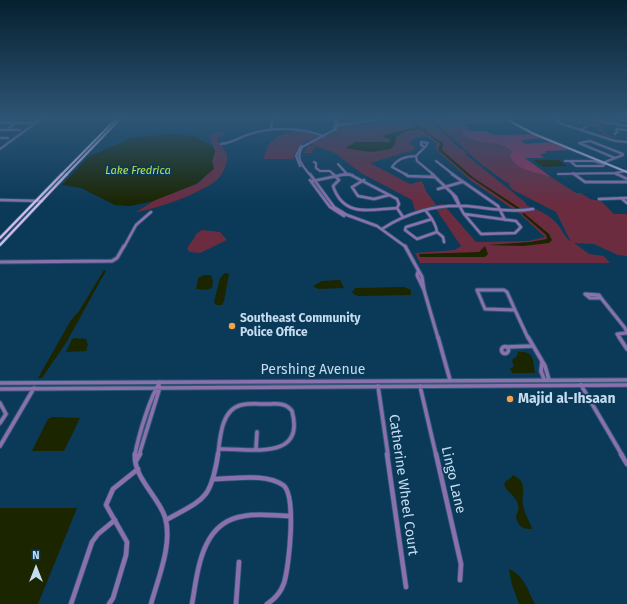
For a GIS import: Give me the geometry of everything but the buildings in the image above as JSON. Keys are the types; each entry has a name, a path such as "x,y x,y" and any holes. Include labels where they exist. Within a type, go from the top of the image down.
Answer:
{"main road":[{"path":"0,238 89,147"},
{"path":"0,244 92,147"},
{"path":"569,147 627,171"},
{"path":"65,176 68,172 66,170"}],"street":[{"path":"302,147 298,156 299,163 332,207 345,216 382,229 406,247 414,259 418,272 417,275 424,290 452,386"},
{"path":"426,147 424,151 416,156 408,156 393,163 392,167 408,176 435,177"},
{"path":"587,147 614,158"},
{"path":"570,161 576,166 603,166 605,163 623,154 606,147"},
{"path":"416,156 420,165 430,171 452,193 457,206 463,214 479,232 485,234 516,233 520,230 519,224 516,221 463,214"},
{"path":"436,160 462,182 478,191 498,206 505,220"},
{"path":"565,161 594,161 605,163"},
{"path":"314,162 316,163 316,168 320,171 330,171 336,176 339,180 333,186 334,190 343,201 352,207 370,212 397,208"},
{"path":"338,164 347,174 364,180 374,188 390,194 399,202 397,208"},
{"path":"416,166 420,165"},
{"path":"558,174 615,173 627,171"},
{"path":"573,173 582,182 627,182"},
{"path":"615,173 627,179"},
{"path":"312,181 347,174"},
{"path":"364,180 352,187 358,196 378,200 390,194"},
{"path":"438,189 462,182"},
{"path":"621,198 627,203"},
{"path":"599,199 627,198"},
{"path":"0,200 42,201"},
{"path":"382,229 403,217 439,207 457,206 501,212 533,209"},
{"path":"397,208 403,217"},
{"path":"426,211 438,228 437,232 443,237 444,242"},
{"path":"0,262 112,261 118,257 139,221 151,212"},
{"path":"432,219 405,227 405,230 417,239 437,232"},
{"path":"516,310 485,309 476,291 504,290 516,310 532,346 545,366 549,380"},
{"path":"601,298 626,328 627,333 617,334 627,348"},
{"path":"627,342 627,348"},
{"path":"506,347 532,346"},
{"path":"542,362 541,369 544,380"},
{"path":"541,369 546,370"},
{"path":"578,380 627,464"},
{"name":"Pershing Avenue","path":"0,384 627,380"},
{"path":"151,604 167,535 166,520 163,510 138,469 136,450 160,382"},
{"path":"26,389 30,383"},
{"path":"0,446 37,383"},
{"name":"Pershing Avenue","path":"0,389 627,385"},
{"name":"Catherine Wheel Court","path":"378,386 406,587"},
{"name":"Lingo Lane","path":"420,386 461,564 460,580"},
{"path":"0,403 6,414 0,423"},
{"path":"166,520 202,499 214,479 219,449 225,418 236,406 276,404 288,407 293,414 293,430 289,442 280,448 219,449"},
{"path":"256,448 258,432"},
{"path":"109,604 113,598 126,555 127,542 106,505 113,489 138,469"},
{"path":"214,479 274,480 285,486 289,492 290,516 288,572 278,595 267,604"},
{"path":"192,604 201,557 205,544 213,532 226,521 238,516 290,516"},
{"path":"71,604 70,602 92,542 98,534 114,520"},
{"path":"236,604 239,562"}],"shaded area":[{"path":"213,147 222,147 227,154 225,168 218,179 191,195 179,200 155,208 136,212 157,199 199,183 214,166 212,161 215,151"},
{"path":"268,147 298,147 293,159 264,159"},
{"path":"307,147 315,147 315,149 312,150 312,153 304,153"},
{"path":"318,147 415,147 414,150 370,163 410,184 422,181 426,191 436,205 443,204 476,242 528,241 545,237 520,214 470,180 435,149 436,147 459,147 467,153 465,154 526,203 526,205 544,213 556,222 571,242 556,212 513,190 509,186 510,184 482,165 462,147 505,147 513,152 514,162 529,171 551,177 576,193 581,193 590,199 601,201 614,214 627,214 627,256 618,255 594,244 574,243 589,254 604,256 610,263 420,263 415,253 455,250 461,246 434,206 415,211 412,200 361,173 335,153"},
{"path":"506,147 565,147 572,150 545,151 546,153 540,154 544,158 525,158 551,177 527,170 516,164 510,154 513,152"},
{"path":"202,230 220,232 227,240 200,253 190,252 187,249 188,247 196,234"}],"water":[{"name":"Lake Fredrica","path":"110,147 213,147 215,151 212,161 214,169 196,184 153,201 130,206 115,205 81,188 62,185 88,157"},
{"path":"392,147 390,149 371,152 345,148"},
{"path":"439,147 442,147 442,150 474,178 521,209 517,209 468,176 438,150"},
{"path":"533,160 559,160 567,166 543,167"},
{"path":"524,213 549,234 552,240 549,243 523,246 488,245 530,242 547,239 546,235 522,214"},
{"path":"485,246 488,254 485,257 420,257 419,254 479,252"},
{"path":"104,270 106,271 66,343 42,378 38,378 71,320 79,311"},
{"path":"225,273 229,274 224,301 222,305 216,305 214,302 220,278"},
{"path":"204,275 211,275 213,281 212,288 206,290 196,289 198,278"},
{"path":"340,280 344,288 318,289 313,286 322,281"},
{"path":"404,287 411,290 411,295 359,296 352,292 355,288"},
{"path":"72,339 86,339 88,345 86,350 88,351 66,352"},
{"path":"518,352 527,353 532,357 535,373 512,373 510,368 514,367 512,360 517,356"},
{"path":"52,417 80,418 64,451 32,451 48,419"},
{"path":"513,475 521,481 523,485 523,506 532,528 531,529 525,529 519,524 516,516 518,504 505,488 504,484"},
{"path":"0,508 77,508 38,604 0,604"},
{"path":"509,569 522,579 535,604 519,604 512,585"}],"place":[{"name":"Southeast Community Police Office","path":"232,326"},
{"name":"Majid al-Ihsaan","path":"510,399"}]}
